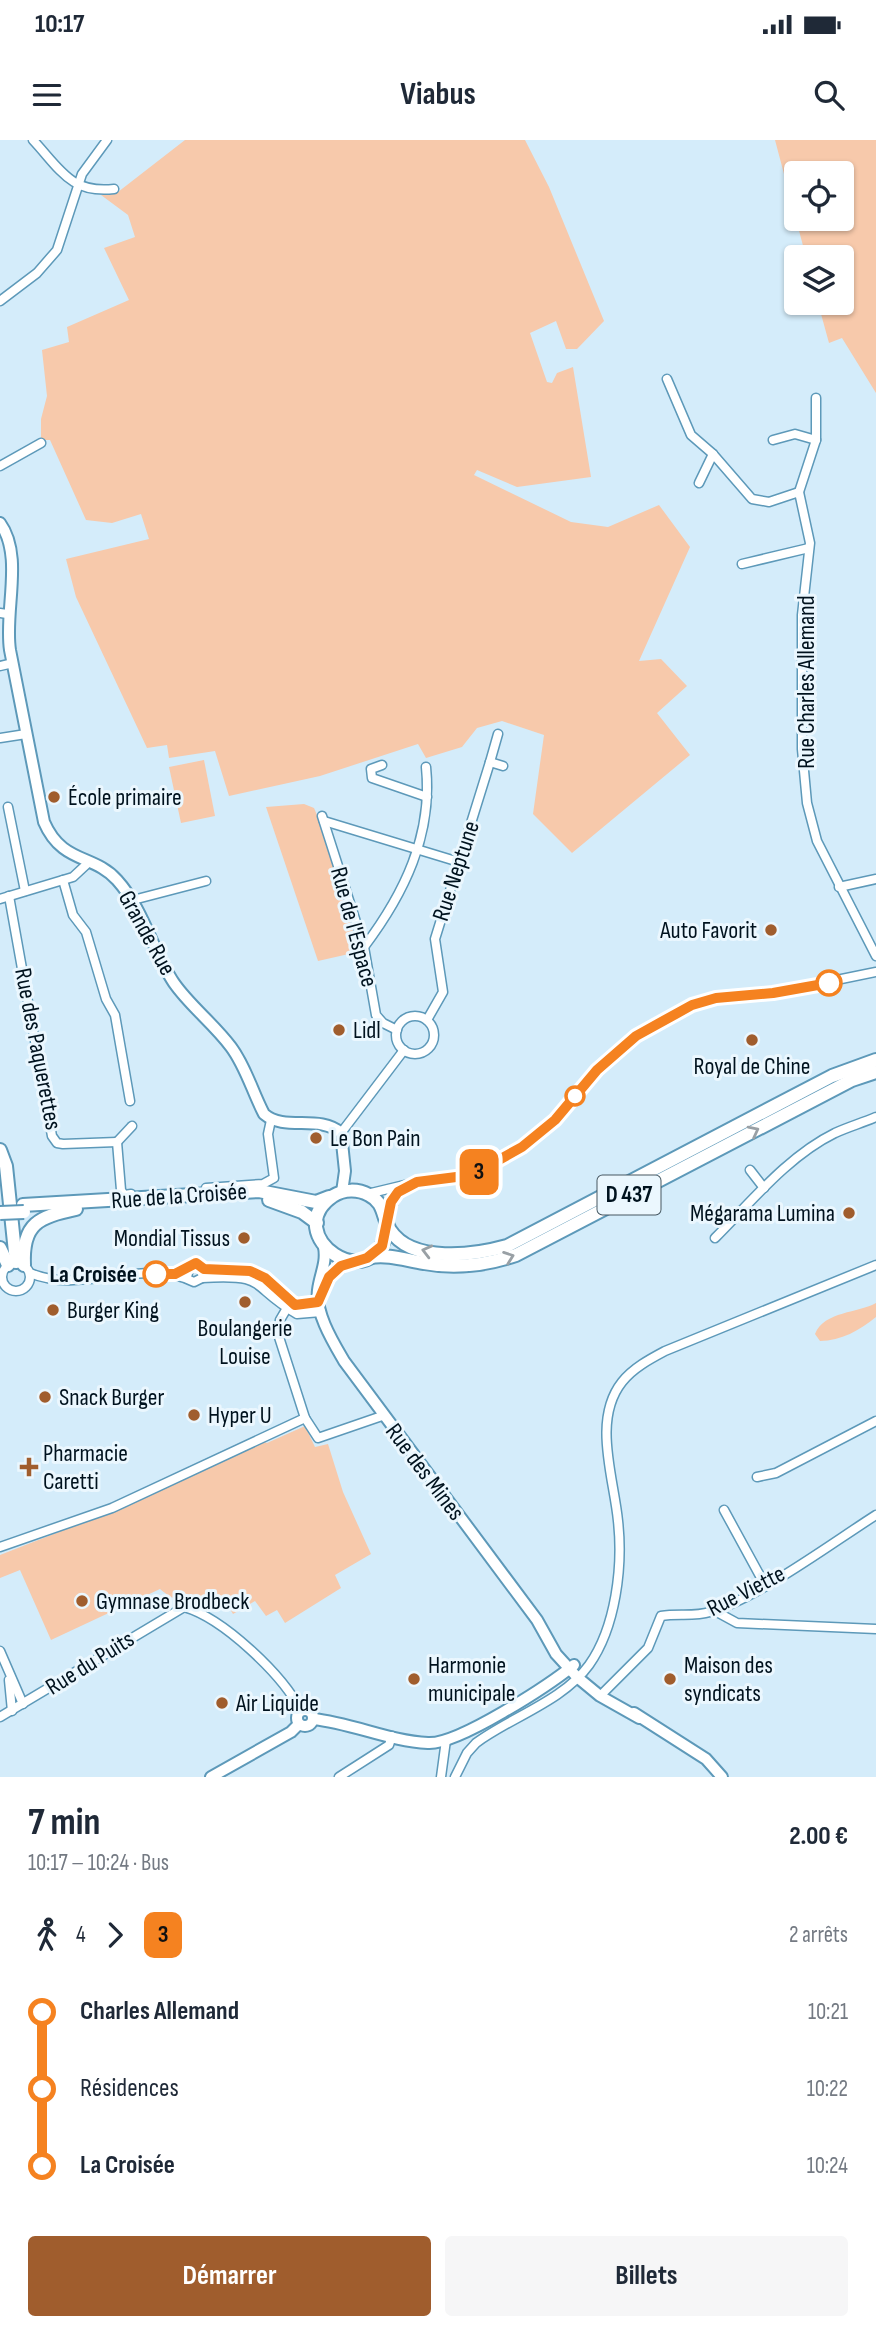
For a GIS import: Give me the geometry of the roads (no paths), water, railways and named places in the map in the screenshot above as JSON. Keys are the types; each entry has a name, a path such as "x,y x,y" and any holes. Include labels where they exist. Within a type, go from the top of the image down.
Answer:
{"main road":[{"name":"D 437","path":"387,1222 398,1239 437,1253 465,1254 507,1246 832,1076 876,1060"},
{"name":"D 437","path":"369,1257 390,1255 423,1263 458,1266 497,1261 516,1255 852,1080 876,1072"},
{"path":"0,1150 6,1166 20,1266"},
{"name":"Rue de la Croisée","path":"24,1208 259,1191 316,1202 337,1194"},
{"path":"363,1192 380,1203 387,1222 382,1246 369,1257 349,1261 335,1257 324,1247 317,1223 319,1213 337,1194 363,1192"},
{"path":"0,1206 76,1209 259,1198 302,1212 317,1223"},
{"path":"0,1213 24,1208"},
{"path":"20,1266 25,1238 32,1226 49,1214 76,1209"},
{"path":"0,1248 20,1266"}],"street":[{"path":"33,140 79,185 93,191 114,189"},
{"path":"0,301 37,273 57,250 90,159 107,140"},
{"path":"667,379 691,435 713,454 752,499 769,502 799,492"},
{"name":"Rue Charles Allemand","path":"816,398 816,440 799,492 809,548 802,615 803,749 807,803 817,841 876,957"},
{"path":"773,440 795,434 816,440"},
{"path":"0,466 41,443"},
{"path":"699,483 713,454"},
{"name":"Grande Rue","path":"0,523 9,544 12,586 4,614 44,822 50,836 67,852 111,873 133,900 174,984 231,1047 249,1077 257,1101 271,1120"},
{"path":"742,564 809,548"},
{"path":"0,666 13,663"},
{"path":"0,738 26,734"},
{"name":"Rue Neptune","path":"427,1020 443,992 435,939 498,734"},
{"path":"490,762 503,766"},
{"path":"382,765 371,769 372,778 428,797"},
{"path":"364,947 392,907 419,849 428,797 426,767"},
{"path":"8,807 25,891"},
{"name":"Rue de l'Espace","path":"397,1030 383,1023 376,1015 364,947 323,818 419,849"},
{"path":"419,849 459,862"},
{"path":"5,897 63,880 80,872 88,863"},
{"path":"839,887 876,879"},
{"path":"63,880 73,915 86,932 106,999 115,1015 131,1101"},
{"path":"133,900 206,881"},
{"name":"Rue des Paquerettes","path":"5,897 52,1136 57,1143 63,1144 117,1142"},
{"path":"345,1171 363,1192 463,1177 488,1168 522,1147 555,1120 613,1054 636,1036 692,1005 716,998 773,993 876,972"},
{"path":"417,1016 427,1020 433,1031 428,1049 416,1054 404,1050 398,1043 397,1030 407,1018 417,1016"},
{"path":"337,1194 345,1171 341,1133 404,1050"},
{"path":"715,1238 764,1188 834,1134 876,1117"},
{"path":"132,1126 117,1142 121,1190 124,1195 262,1184 274,1178 268,1133 271,1120 323,1123 341,1133"},
{"path":"750,1170 764,1188"},
{"path":"387,1222 398,1192 417,1182"},
{"path":"320,1307 326,1258 324,1247"},
{"path":"320,1307 329,1277 349,1261"},
{"path":"20,1266 2,1275 5,1286 18,1292 42,1278 187,1273 196,1263 203,1274"},
{"path":"455,1777 463,1760 476,1743 558,1693 575,1671 599,1648 607,1626 618,1568 618,1523 607,1441 607,1418 621,1382 631,1372 665,1351 876,1265"},
{"path":"20,1266 42,1278"},
{"path":"20,1266 29,1284"},
{"path":"187,1273 194,1282 203,1274 250,1271 265,1278 295,1305 320,1307"},
{"path":"203,1274 245,1276 257,1282 297,1314 320,1307"},
{"name":"Rue des Mines","path":"320,1307 333,1343 382,1416 575,1671 639,1718 706,1759 722,1777"},
{"path":"287,1308 280,1320 278,1334 305,1418 318,1438 382,1416"},
{"path":"0,1547 112,1508 305,1418"},
{"path":"757,1477 776,1473 876,1421"},
{"path":"724,1510 765,1585"},
{"name":"Rue Viette","path":"602,1693 648,1648 662,1616 696,1615 715,1611 765,1585 876,1515"},
{"name":"Rue du Puits","path":"0,1717 178,1607 189,1608 242,1642 269,1669 302,1711"},
{"path":"715,1611 737,1623 876,1629"},
{"path":"0,1651 23,1704"},
{"path":"8,1670 12,1711"},
{"path":"313,1719 427,1743 446,1740 575,1671"},
{"path":"299,1724 297,1717 302,1711 309,1711 313,1719"},
{"path":"299,1724 307,1726 313,1719"},
{"path":"211,1777 291,1732 299,1724"},
{"path":"339,1777 389,1745 392,1737"},
{"path":"441,1777 446,1740"}],"place":[{"name":"École primaire","path":"54,797"},
{"name":"Auto Favorit","path":"771,930"},
{"name":"Lidl","path":"339,1030"},
{"name":"Royal de Chine","path":"752,1040"},
{"name":"Le Bon Pain","path":"316,1138"},
{"name":"Mégarama Lumina","path":"849,1213"},
{"name":"Mondial Tissus","path":"244,1238"},
{"name":"La Croisée","path":"156,1274"},
{"name":"Boulangerie Louise","path":"245,1302"},
{"name":"Burger King","path":"53,1310"},
{"name":"Snack Burger","path":"45,1397"},
{"name":"Hyper U","path":"194,1415"},
{"name":"Pharmacie Caretti","path":"29,1467"},
{"name":"Gymnase Brodbeck","path":"82,1601"},
{"name":"Harmonie municipale","path":"414,1679"},
{"name":"Maison des syndicats","path":"670,1679"},
{"name":"Air Liquide","path":"222,1703"}]}
